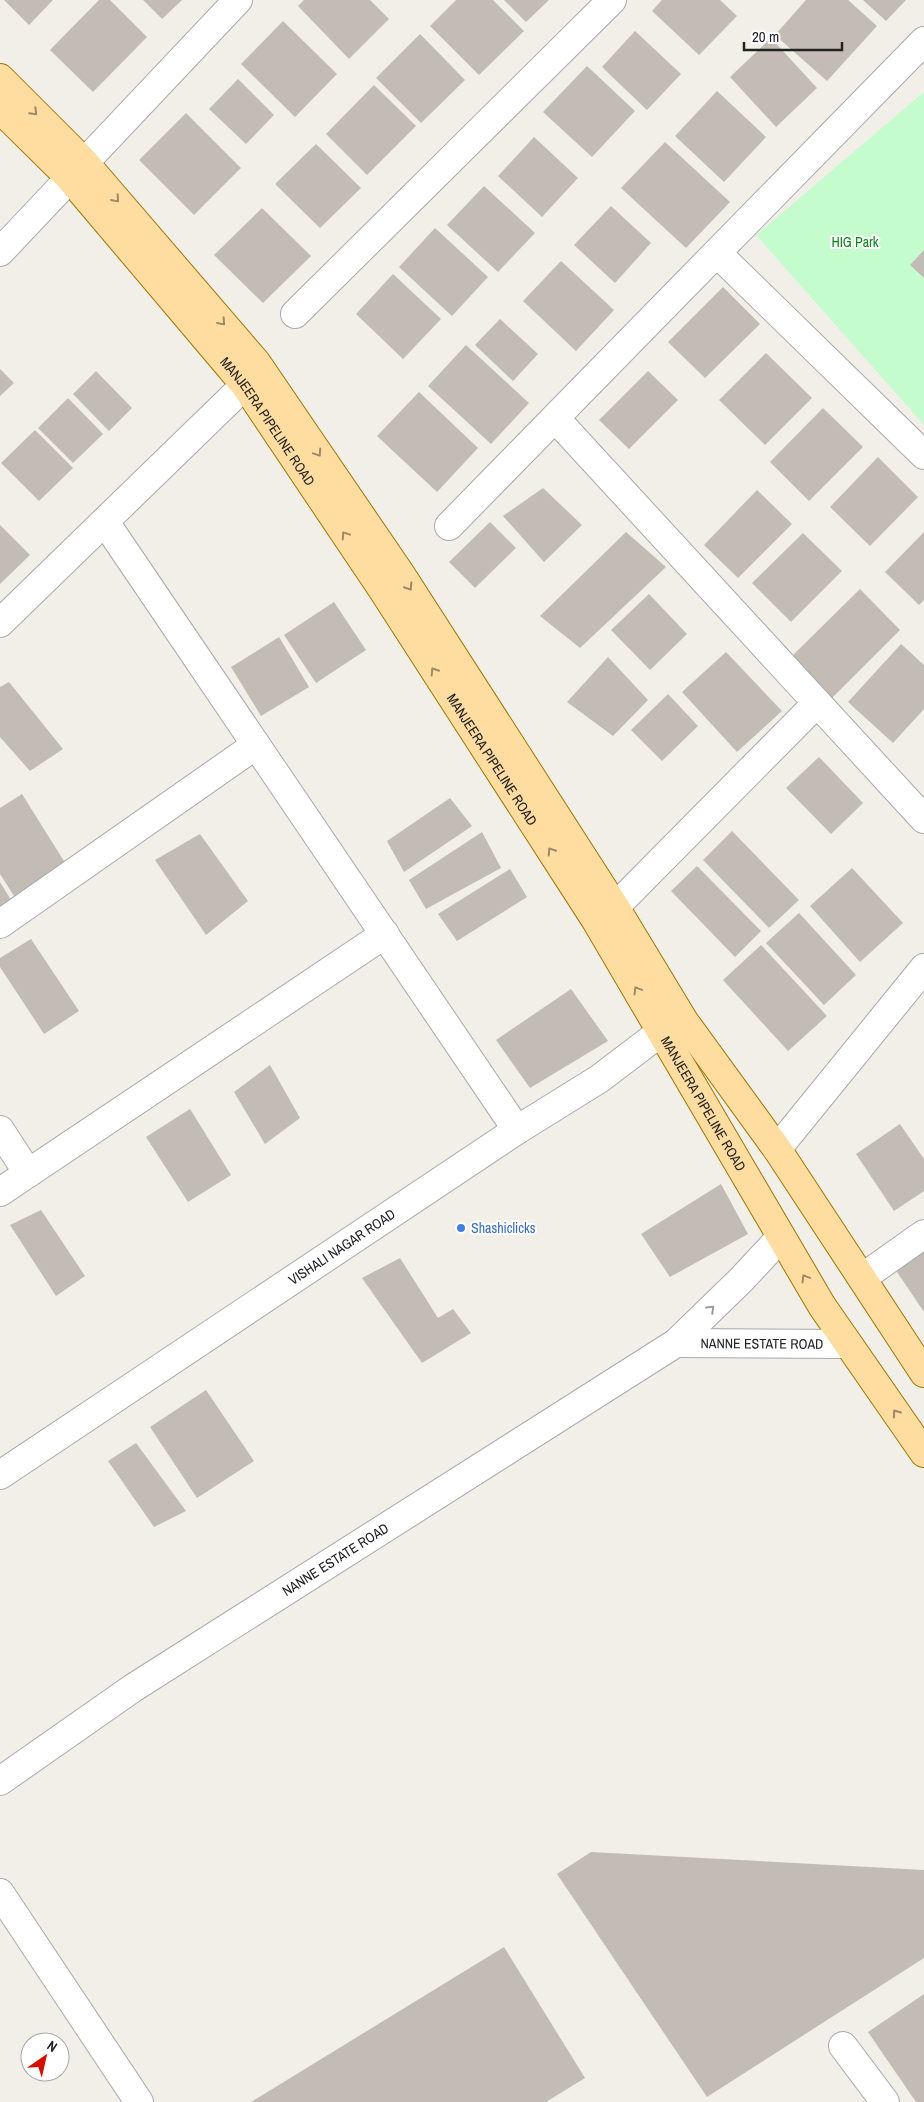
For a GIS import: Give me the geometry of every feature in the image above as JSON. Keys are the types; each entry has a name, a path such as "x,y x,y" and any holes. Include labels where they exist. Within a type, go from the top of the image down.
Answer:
{"main road":[{"name":"MANJEERA PIPELINE ROAD","path":"0,78 76,170 245,385 382,589 574,886 673,1026 777,1149 924,1373"},
{"name":"MANJEERA PIPELINE ROAD","path":"0,109 76,170 256,362 402,576 616,907 673,1026 781,1236 822,1306 924,1453"}],"street":[{"path":"0,252 238,0"},
{"path":"295,314 612,0"},
{"path":"449,526 924,41"},
{"path":"718,252 924,455"},
{"path":"0,623 245,385"},
{"path":"555,418 924,819"},
{"path":"105,522 517,1130"},
{"path":"616,907 817,703"},
{"path":"0,924 256,745"},
{"path":"0,1192 385,934"},
{"path":"777,1149 924,968"},
{"name":"VISHALI NAGAR ROAD","path":"0,1475 517,1130 599,1079 673,1026"},
{"path":"0,1130 28,1173"},
{"path":"862,1278 924,1234"},
{"name":"NANNE ESTATE ROAD","path":"0,1781 133,1688 676,1343 741,1280 781,1236"},
{"name":"NANNE ESTATE ROAD","path":"676,1343 848,1344"},
{"path":"0,1893 139,2102"},
{"path":"844,2046 885,2102"}],"green space":[{"name":"HIG Park","path":"924,92 924,425 756,235"}],"building":[{"path":"4,0 53,0 29,25"},
{"path":"99,0 110,0 147,37 93,92 50,50"},
{"path":"143,0 182,0 162,19"},
{"path":"304,0 370,0 389,19 349,59 298,6"},
{"path":"456,0 493,0 524,31 479,75 430,26"},
{"path":"504,0 549,0 526,22"},
{"path":"662,0 720,0 737,16 699,55 652,11"},
{"path":"806,0 848,0 877,26 827,81 775,35"},
{"path":"863,0 906,0 886,21"},
{"path":"283,21 337,74 295,117 241,64"},
{"path":"635,31 681,74 647,110 602,67"},
{"path":"420,34 465,80 421,123 376,78"},
{"path":"771,38 817,88 776,127 730,77"},
{"path":"587,66 635,111 592,157 543,112"},
{"path":"238,79 274,115 246,144 209,109"},
{"path":"374,85 416,126 367,175 326,134"},
{"path":"717,91 766,137 724,182 675,136"},
{"path":"186,113 241,168 194,215 139,160"},
{"path":"534,137 578,178 542,217 498,176"},
{"path":"665,142 730,202 686,248 621,188"},
{"path":"316,144 361,188 320,228 275,184"},
{"path":"484,186 535,233 498,272 447,225"},
{"path":"611,206 651,243 615,283 574,245"},
{"path":"262,208 311,256 263,303 214,255"},
{"path":"435,228 488,277 452,316 399,267"},
{"path":"924,250 924,278 910,265"},
{"path":"561,261 614,310 576,351 523,301"},
{"path":"393,274 441,319 403,359 356,314"},
{"path":"723,287 760,324 705,378 668,342"},
{"path":"500,319 538,354 513,381 475,345"},
{"path":"466,345 529,403 491,444 428,386"},
{"path":"766,353 812,398 765,445 719,400"},
{"path":"0,369 14,383 0,396"},
{"path":"96,371 132,408 109,431 73,394"},
{"path":"648,371 678,400 629,449 599,420"},
{"path":"419,392 478,448 437,492 377,436"},
{"path":"68,398 103,434 73,463 38,428"},
{"path":"823,408 863,447 809,501 770,462"},
{"path":"35,430 73,468 39,501 1,463"},
{"path":"878,457 918,497 870,546 830,507"},
{"path":"543,488 582,525 544,562 503,516"},
{"path":"757,490 792,524 738,578 704,545"},
{"path":"490,522 516,548 475,588 449,562"},
{"path":"0,525 30,555 0,584"},
{"path":"626,532 666,567 580,648 540,616"},
{"path":"924,532 924,600 919,605 885,572"},
{"path":"803,533 842,571 791,622 752,583"},
{"path":"860,589 900,630 830,700 789,659"},
{"path":"649,594 687,634 650,670 611,630"},
{"path":"334,602 366,650 316,683 284,635"},
{"path":"279,637 309,687 261,716 231,667"},
{"path":"901,644 924,665 924,709 893,743 848,702"},
{"path":"726,652 782,711 737,752 682,692"},
{"path":"608,657 648,700 613,736 567,702"},
{"path":"9,682 63,749 30,771 0,737 0,687"},
{"path":"668,694 698,726 662,761 631,730"},
{"path":"819,757 863,803 831,834 786,788"},
{"path":"22,794 67,866 16,899 0,874 0,808"},
{"path":"450,798 472,826 404,872 387,841"},
{"path":"732,831 799,900 769,928 703,860"},
{"path":"482,832 501,868 426,909 409,880"},
{"path":"200,834 248,901 206,935 155,860"},
{"path":"697,866 761,931 735,957 671,891"},
{"path":"852,868 903,923 860,962 810,906"},
{"path":"510,869 527,897 457,941 438,914"},
{"path":"0,882 11,900 0,907"},
{"path":"799,913 856,975 824,1005 766,943"},
{"path":"31,939 79,1011 44,1034 0,967 0,958"},
{"path":"761,945 827,1016 788,1051 723,980"},
{"path":"571,989 608,1041 530,1088 496,1040"},
{"path":"270,1065 300,1118 265,1144 234,1092"},
{"path":"190,1109 231,1175 188,1202 146,1137"},
{"path":"900,1124 924,1159 924,1191 894,1211 856,1154"},
{"path":"721,1184 748,1234 670,1277 641,1234"},
{"path":"41,1210 85,1276 56,1296 10,1225"},
{"path":"924,1251 924,1312 895,1269"},
{"path":"400,1258 438,1318 453,1309 471,1333 422,1363 362,1278"},
{"path":"206,1390 254,1461 197,1498 150,1427"},
{"path":"136,1443 186,1511 154,1527 108,1461"},
{"path":"591,1852 924,1870 924,1958 707,2097 557,1874"},
{"path":"504,1947 585,2078 546,2102 251,2102"},
{"path":"924,1994 924,2102 916,2102 868,2032"}],"place":[{"name":"Shashiclicks","path":"461,1228"}]}
